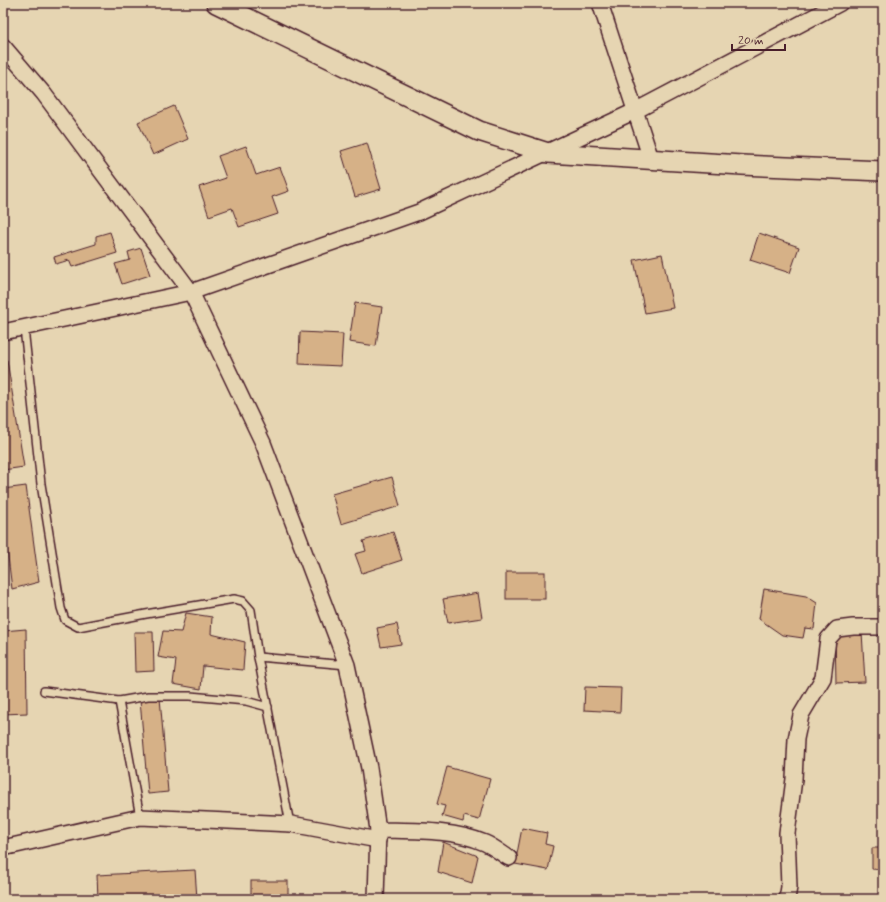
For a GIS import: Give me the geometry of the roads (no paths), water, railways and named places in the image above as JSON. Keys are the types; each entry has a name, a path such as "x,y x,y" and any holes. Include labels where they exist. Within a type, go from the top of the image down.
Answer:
{"street":[{"path":"216,3 479,131 548,153 883,171"},
{"path":"600,3 651,159"},
{"path":"3,332 191,292 419,212 635,111 840,3"},
{"path":"3,46 44,94 191,292 263,443 347,665 370,768 378,835 376,899"},
{"path":"787,899 787,833 794,779 796,739 801,715 822,678 828,639 837,629 853,627 883,627"},
{"path":"3,848 140,817 290,824 378,835 418,831 459,835 486,843 509,858"}],"lane":[{"path":"24,328 40,484 61,608 65,620 78,627 234,599 243,601 251,610 258,657 290,824"},
{"path":"258,657 347,665"},
{"path":"44,691 120,701 148,696 190,696 246,701 268,706"},
{"path":"120,701 140,817"}]}
